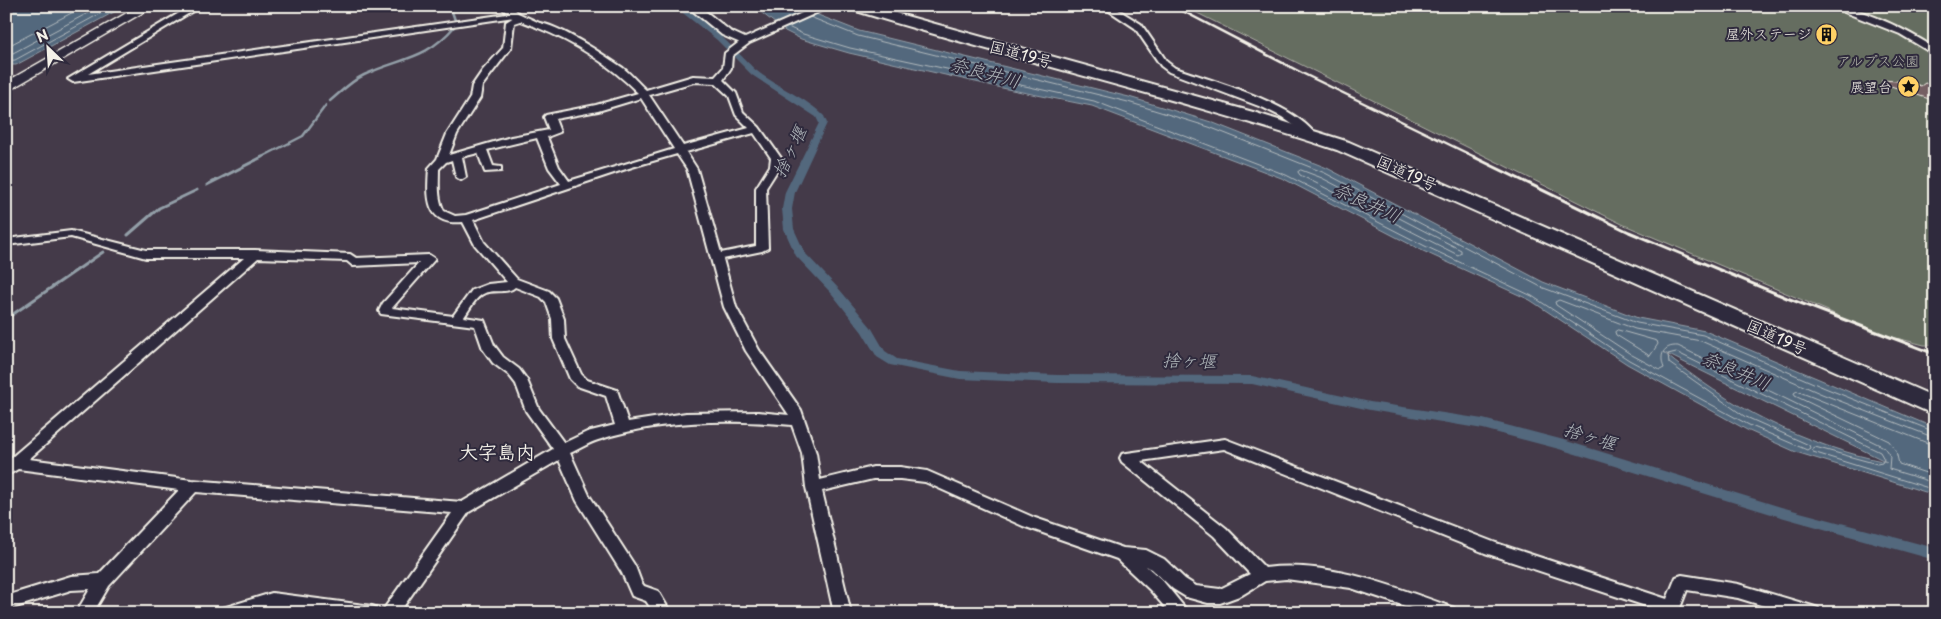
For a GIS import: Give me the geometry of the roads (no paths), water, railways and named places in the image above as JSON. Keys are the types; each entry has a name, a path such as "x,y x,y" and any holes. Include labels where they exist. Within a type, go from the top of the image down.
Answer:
{"highway":[{"name":"国道19号","path":"855,6 923,27 1309,133 1430,184 1935,407"}],"main road":[{"path":"6,88 148,6"}],"street":[{"path":"197,6 73,79 517,16"},
{"path":"506,6 517,16 576,42 621,71 643,93 692,169 730,307 753,351 794,410 809,453 814,486 843,613"},
{"path":"692,6 726,33 748,43"},
{"path":"718,80 727,68 728,55 748,43 827,6"},
{"path":"1106,6 1138,26 1168,67 1287,116 1302,125 1309,133"},
{"path":"1833,6 1904,32 1935,52"},
{"path":"517,16 510,22 507,48 486,72 477,86 475,98 452,134 442,160 434,168 432,191 434,202 443,218 448,220 467,218 628,165 756,129"},
{"path":"442,160 482,149 509,136 541,135 555,132 549,117 590,110 693,79 718,80 733,95 739,112 756,129 776,158 775,166 761,188 762,248 716,257"},
{"path":"541,135 554,168 568,186"},
{"path":"482,149 489,170 497,169"},
{"path":"457,157 460,177"},
{"path":"467,218 480,243 513,282 545,294 552,301 558,319 559,339 575,376 582,383 612,393 622,428"},
{"path":"6,242 71,234 146,254 255,254 350,258 353,262 429,259 387,306 385,311 480,323 488,346 498,360 518,378 533,412 562,451 582,497 629,571 634,585 638,591 652,596 664,613"},
{"path":"9,465 255,254"},
{"path":"456,320 475,292 488,287 508,287 513,282"},
{"path":"389,613 464,508 562,451 592,436 622,428 686,418 758,417 798,421"},
{"path":"1262,575 1220,532 1128,458 1225,444 1491,548 1670,610 1682,582 1738,591 1812,613"},
{"path":"9,465 192,486 464,508"},
{"path":"814,486 874,474 927,477 1029,522 1122,554 1140,555 1158,564 1179,584 1192,592 1208,596 1220,596 1236,590 1262,575 1286,572 1351,581 1448,613"},
{"path":"84,613 103,581 192,486"},
{"path":"1122,554 1156,585 1180,613"},
{"path":"6,603 71,583 103,581"},
{"path":"229,613 272,600 372,613"}],"water":[{"path":"6,6 125,6 16,65 6,65"},
{"name":"奈良井川","path":"753,6 795,6 859,31 1129,97 1211,122 1327,168 1543,282 1638,318 1705,331 1935,428 1935,495 1796,452 1747,430 1627,364 1530,300 1423,251 1284,179 1092,106 1002,88 849,53 801,39 785,31","holes":["1663,352 1887,462 1826,446 1768,421 1713,390"]}],"waterway":[{"path":"450,6 456,23"},
{"name":"捨ヶ堰","path":"677,6 720,38 755,73 820,116 823,123 790,192 787,209 789,229 800,254 836,292 867,330 881,354 894,362 960,375 1057,379 1252,380 1370,406 1483,424 1560,444 1781,512 1935,554"},
{"path":"330,101 359,77 423,52 433,46 455,26"},
{"path":"260,158 303,136 326,105"},
{"path":"207,185 262,157"},
{"path":"128,235 159,208 197,190"},
{"path":"6,319 103,252"}],"railway":[{"path":"1173,6 1304,74 1477,158"},
{"path":"1474,157 1629,232 1787,298 1935,354"}],"place":[{"name":"屋外ステージ","path":"1827,34"},
{"name":"展望台","path":"1908,87"}],"district":[{"name":"大字島内","path":"497,452"}],"park label":[{"name":"アルプス公園","path":"1878,61"}]}
